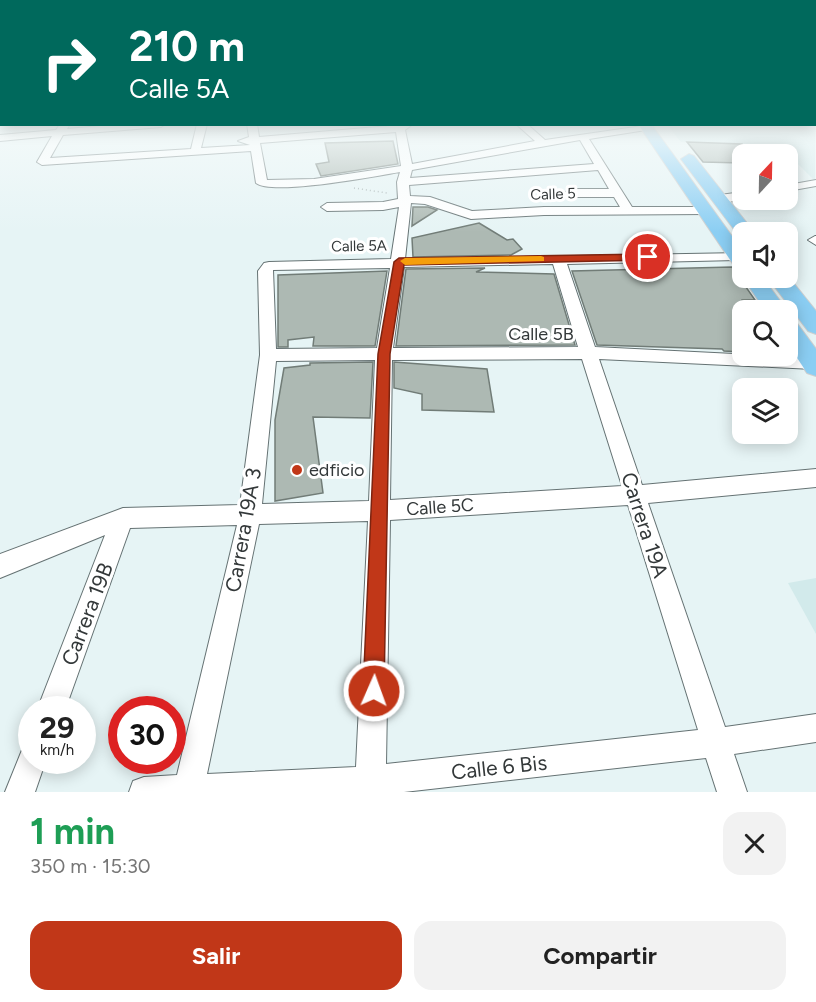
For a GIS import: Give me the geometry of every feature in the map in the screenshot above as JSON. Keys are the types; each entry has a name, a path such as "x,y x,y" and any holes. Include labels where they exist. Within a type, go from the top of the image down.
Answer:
{"highway":[{"path":"672,158 732,249"},
{"path":"682,158 720,199 737,222"},
{"path":"786,288 816,326"},
{"path":"798,342 814,365"}],"street":[{"path":"44,158 42,162 86,158"},
{"path":"258,158 262,183 265,184 314,182 404,189 600,167"},
{"path":"370,786 384,354 399,262 405,158"},
{"path":"327,207 383,206 404,189 496,158"},
{"path":"595,158 628,210"},
{"path":"798,186 816,183"},
{"name":"Calle 5","path":"404,189 426,200 471,215 628,210 705,211"},
{"path":"570,193 617,193"},
{"path":"720,199 732,197"},
{"name":"Calle 5A","path":"269,266 558,259 732,260"},
{"name":"Carrera 19A","path":"558,259 732,792"},
{"name":"Carrera 19A 3","path":"188,791 250,515 268,355 265,271 269,266"},
{"name":"Calle 5B","path":"268,355 589,353 814,365"},
{"name":"Calle 5C","path":"0,566 123,518 380,510 635,495 816,478"},
{"name":"Carrera 19B","path":"56,696 123,518"},
{"name":"Calle 6 Bis","path":"144,792 370,786 816,728"},
{"path":"20,792 27,774"}],"path":[{"path":"351,188 404,189"}],"shaded area":[{"path":"798,158 815,158 815,181 798,164"},
{"path":"816,578 816,634 788,583"}],"building":[{"path":"328,158 397,158 398,164 321,176 316,164 329,162"},
{"path":"700,158 732,158 732,163 703,162"},
{"path":"413,207 428,207 437,210 412,226"},
{"path":"479,223 507,240 513,239 522,249 511,255 413,257 412,238"},
{"path":"732,267 732,288 747,288 755,300 732,300 732,351 722,349 597,345 572,271"},
{"path":"485,268 476,272 554,274 575,345 396,346 406,269"},
{"path":"387,271 375,346 313,346 314,337 288,340 288,347 278,347 278,275"},
{"path":"373,362 370,418 313,417 323,493 275,501 275,420 284,368 310,365 310,363"},
{"path":"394,362 487,369 494,412 422,410 422,394 394,388"}],"slow traffic":[{"path":"405,261 541,259"}],"place":[{"name":"edficio","path":"297,470"}],"route":[{"path":"374,691 384,354 399,262 648,257"}]}
